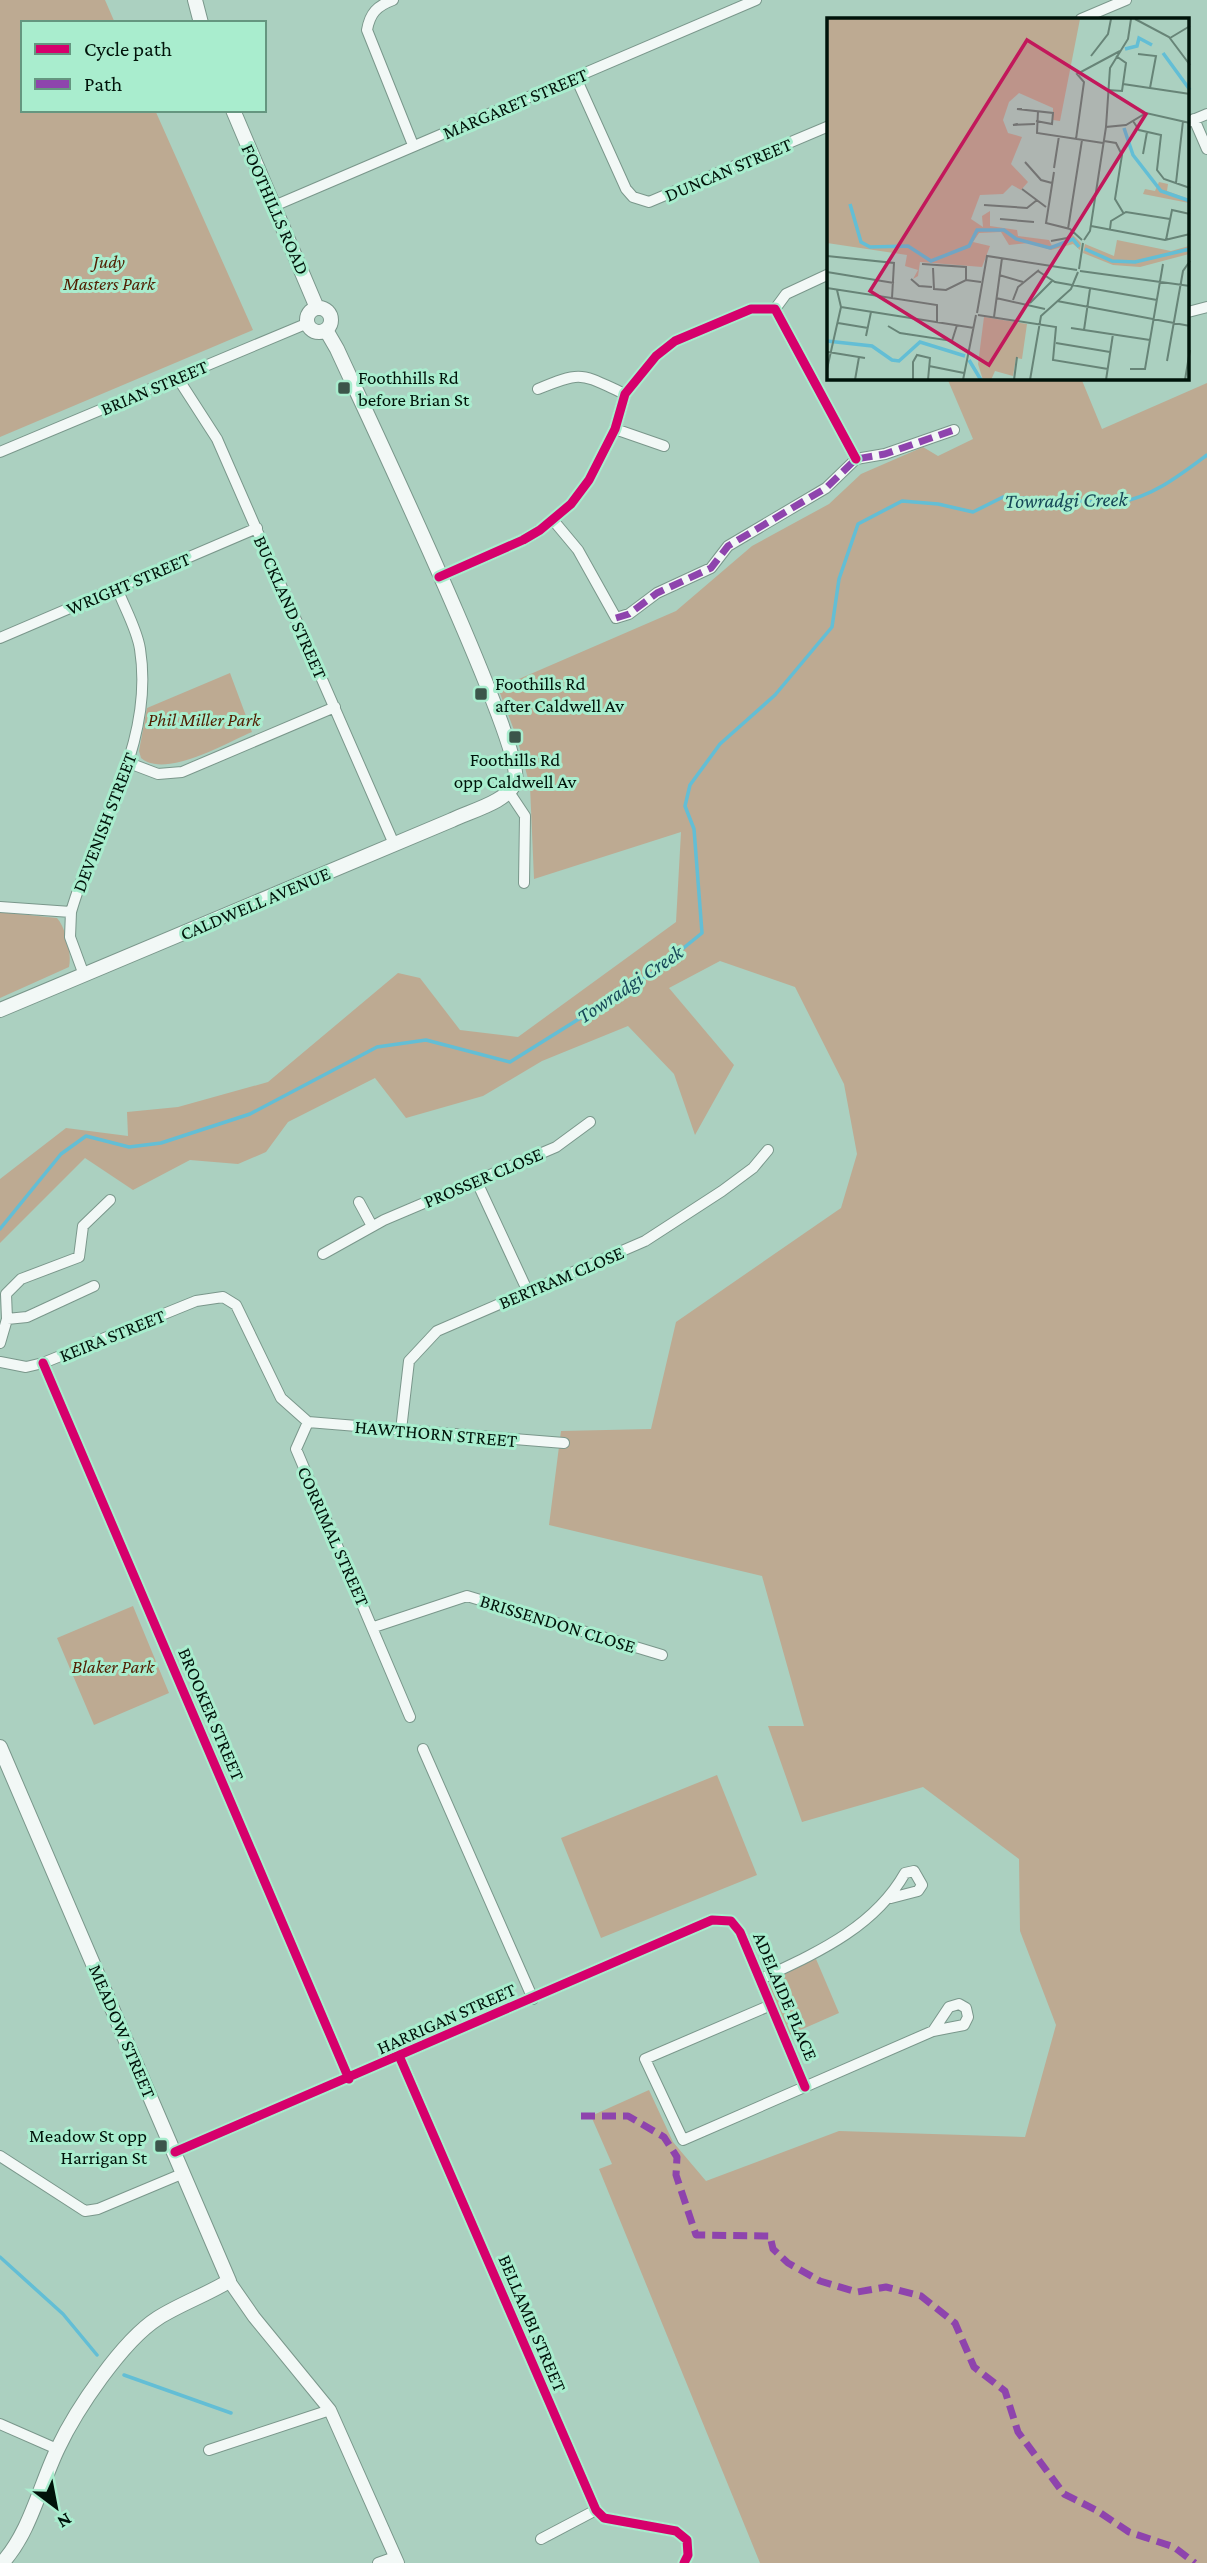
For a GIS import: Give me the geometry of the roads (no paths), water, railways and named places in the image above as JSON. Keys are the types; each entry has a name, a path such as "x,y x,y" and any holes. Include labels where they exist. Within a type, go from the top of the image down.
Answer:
{"main road":[{"path":"195,0 200,21"},
{"name":"FOOTHILLS ROAD","path":"234,112 317,308"},
{"path":"326,330 313,330 307,323 309,314 317,308 326,309 331,316 326,330 505,728 516,776 509,792"},
{"name":"CALDWELL AVENUE","path":"0,1010 394,844 509,792"},
{"name":"MEADOW STREET","path":"0,1747 229,2281"},
{"path":"2,2563 16,2544 57,2449 78,2409 140,2332 157,2319 229,2281"}],"street":[{"path":"393,0 381,5 369,15 367,30 413,145"},
{"name":"MARGARET STREET","path":"274,206 756,0"},
{"path":"1083,18 1126,0"},
{"name":"DUNCAN STREET","path":"576,78 626,189 640,201 649,202 827,127"},
{"path":"1207,114 1191,121 1207,149"},
{"path":"775,309 786,294 827,275"},
{"path":"1190,311 1207,307"},
{"path":"439,577 499,552 553,520 589,480 615,429 625,394 656,356 675,341 751,309 775,309"},
{"path":"775,309 856,459"},
{"name":"BRIAN STREET","path":"0,452 307,323"},
{"path":"538,389 570,375 587,377 625,394"},
{"name":"BUCKLAND STREET","path":"177,377 217,439 394,844"},
{"path":"615,429 664,446"},
{"path":"553,520 578,550 616,618 629,614 657,593 711,568 728,546 826,488 856,459 885,454 954,430"},
{"name":"WRIGHT STREET","path":"0,638 257,528"},
{"name":"DEVENISH STREET","path":"84,975 70,937 71,912 130,763 142,708 140,647 117,588"},
{"path":"130,763 158,775 182,772 335,707"},
{"path":"509,792 525,816 524,883"},
{"path":"0,907 71,912"},
{"name":"PROSSER CLOSE","path":"323,1254 372,1226 556,1147 590,1122"},
{"name":"BERTRAM CLOSE","path":"401,1430 410,1361 436,1331 645,1241 722,1191 753,1168 768,1150"},
{"path":"476,1180 527,1292"},
{"path":"0,1343 7,1319 6,1294 21,1279 79,1256 83,1226 110,1200"},
{"path":"359,1202 372,1226"},
{"path":"7,1319 27,1317 94,1286"},
{"name":"KEIRA STREET","path":"0,1362 26,1367 43,1363 197,1301 223,1297 241,1312 281,1398 308,1422"},
{"name":"BROOKER STREET","path":"43,1363 349,2080"},
{"name":"HAWTHORN STREET","path":"308,1422 564,1443"},
{"name":"CORRIMAL STREET","path":"308,1422 296,1448 410,1717"},
{"name":"BRISSENDON CLOSE","path":"374,1627 467,1596 662,1655"},
{"path":"423,1749 533,1999"},
{"path":"761,1979 820,1952 850,1932 891,1898"},
{"name":"HARRIGAN STREET","path":"175,2152 400,2058 712,1920 731,1921"},
{"name":"ADELAIDE PLACE","path":"731,1921 740,1931 805,2087"},
{"path":"771,2004 645,2059 682,2140 933,2031"},
{"name":"BELLAMBI STREET","path":"400,2058 596,2510"},
{"path":"0,2155 85,2211 99,2209 184,2173"},
{"name":"MEADOW STREET","path":"229,2281 254,2317 330,2410 396,2560"},
{"path":"209,2450 330,2410"},
{"path":"0,2424 57,2449"},
{"path":"541,2539 596,2510 604,2518 676,2531 687,2540 688,2555 684,2563"},
{"path":"378,2563 396,2560"}],"waterway":[{"name":"Towradgi Creek","path":"0,1229 61,1154 86,1136 129,1147 161,1143 250,1114 377,1047 426,1040 510,1062 654,972 702,933 694,829 685,806 690,785 720,744 775,695 832,627 839,579 858,524 902,501 938,504 973,512 1003,497 1117,503 1153,491 1207,455"},
{"path":"0,2257 63,2314 97,2355"},
{"path":"124,2375 231,2413"}],"place":[{"name":"Foothhills Rd before Brian St","path":"344,388"},
{"name":"Foothills Rd after Caldwell Av","path":"481,694"},
{"name":"Foothills Rd opp Caldwell Av","path":"515,737"},
{"name":"Meadow St opp Harrigan St","path":"161,2146"}],"park label":[{"name":"Judy Masters Park","path":"109,272"},
{"name":"Phil Miller Park","path":"204,719"},
{"name":"Blaker Park","path":"113,1666"}]}
